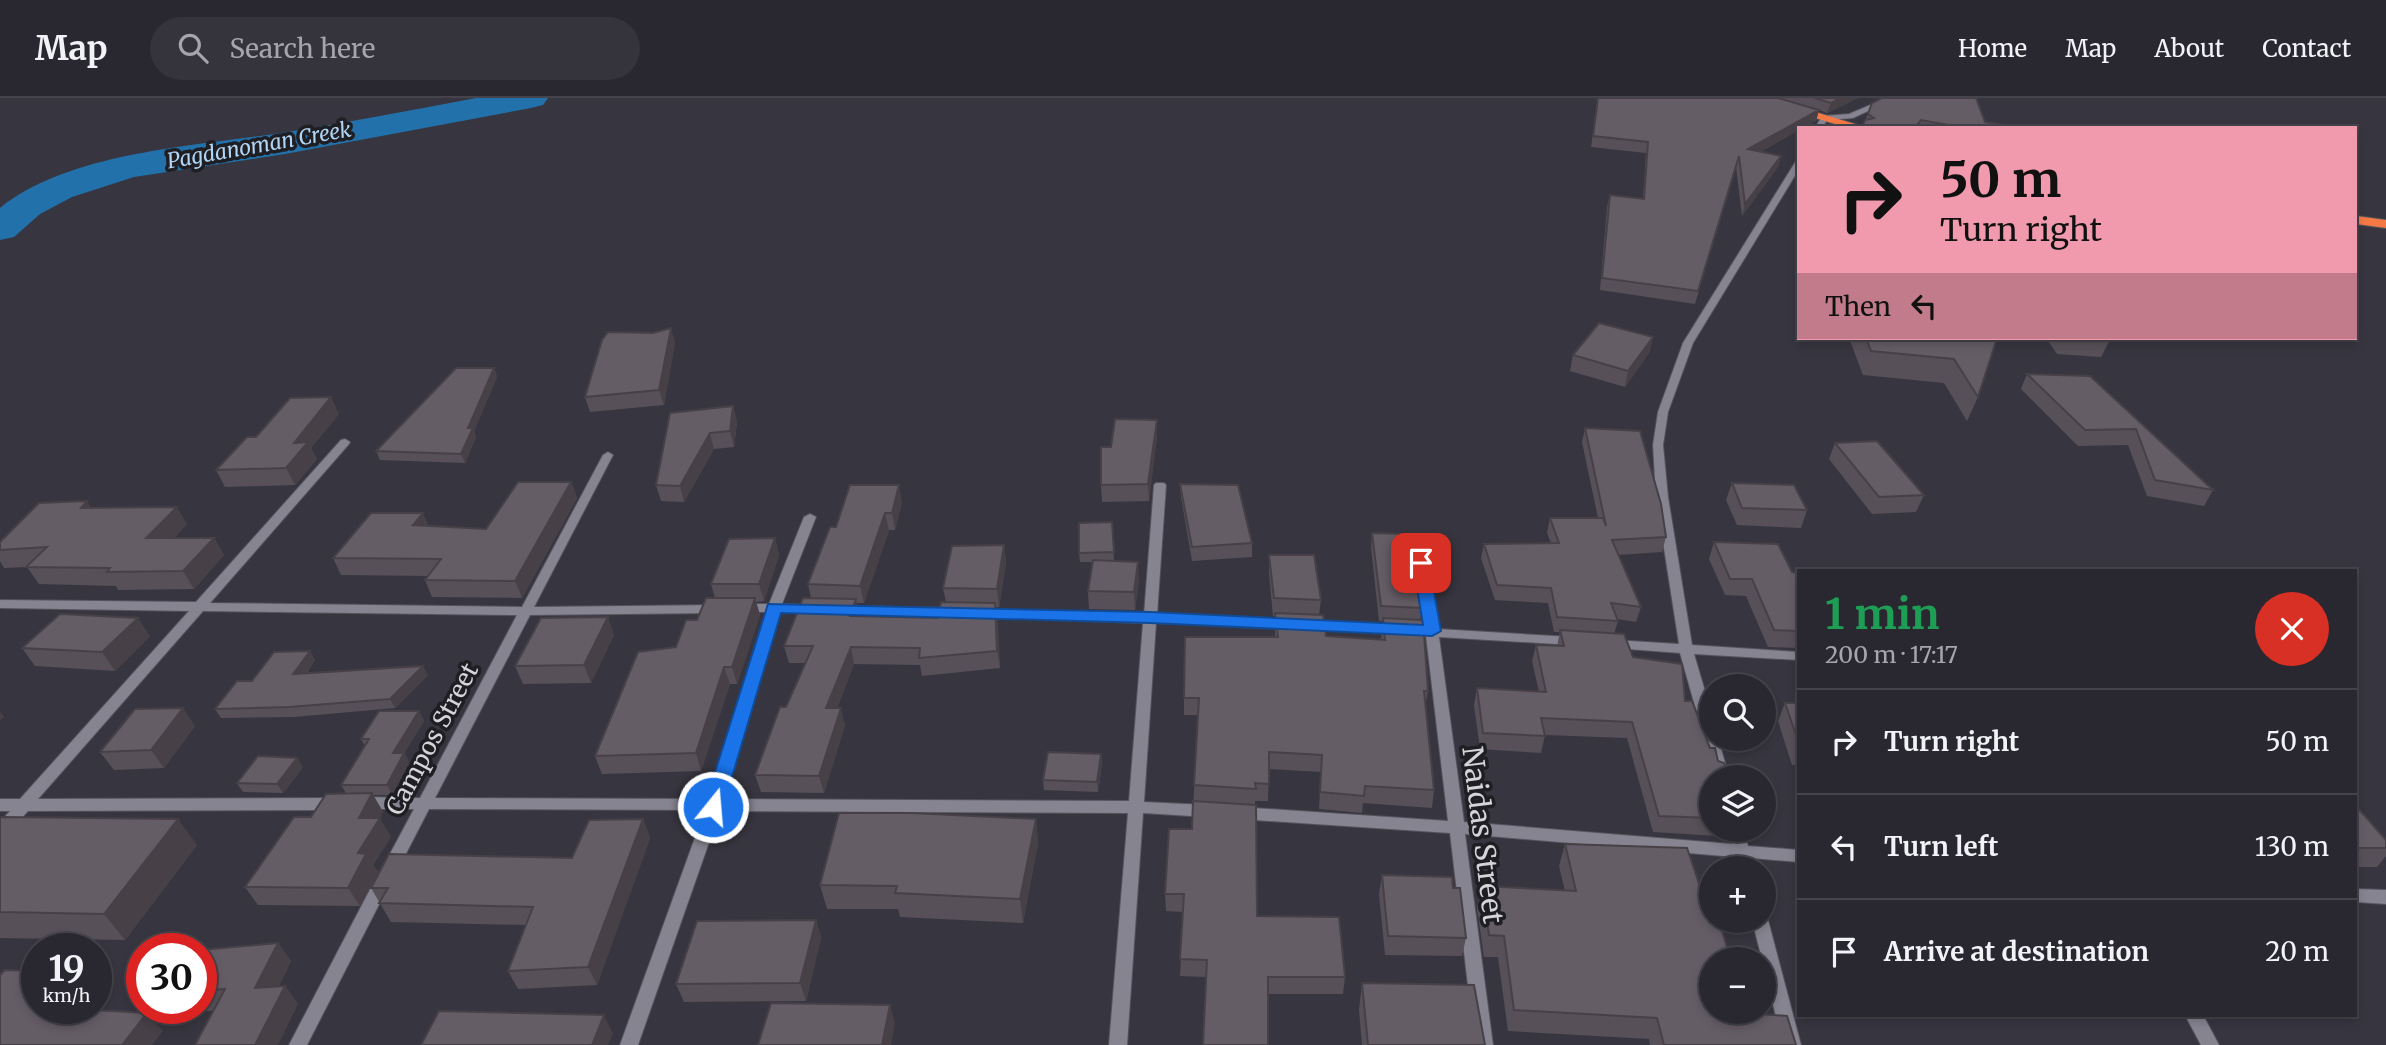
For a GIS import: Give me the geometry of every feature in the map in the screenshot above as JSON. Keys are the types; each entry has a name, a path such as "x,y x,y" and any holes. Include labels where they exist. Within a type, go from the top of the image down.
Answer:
{"highway":[{"path":"1756,98 1821,123 1851,124"},
{"path":"2357,220 2386,224"}],"street":[{"path":"1851,124 1893,98"},
{"path":"1719,765 1686,649 1662,497 1658,445 1663,412 1688,343 1797,166"},
{"path":"0,832 201,608 345,442"},
{"name":"Campos Street","path":"298,1045 608,456"},
{"path":"1118,1045 1160,485"},
{"path":"629,1045 713,807 774,608 810,517"},
{"name":"Naidas Street","path":"1417,540 1432,631 1484,1045"},
{"path":"0,604 526,611 774,608 1150,617 1432,631 1797,656"},
{"path":"0,805 424,803 713,807 1134,807 1455,827 1797,856"},
{"path":"1740,842 1743,856"},
{"path":"2357,896 2386,897"},
{"path":"1763,933 1792,1045"},
{"path":"2195,1017 2210,1045"}],"building":[{"path":"1598,98 1778,98 1819,110 1748,149 1781,156 1745,204 1739,156 1698,291 1602,278 1610,195 1644,199 1648,142 1593,136"},
{"path":"1815,98 1840,98 1831,103"},
{"path":"1882,98 1976,98 1985,122 2010,126 1954,126 1921,120 1916,126 1863,126 1865,120 1874,118 1868,114 1872,103"},
{"path":"1599,323 1653,337 1628,371 1573,355"},
{"path":"671,328 659,390 585,397 602,340 608,332 653,333"},
{"path":"1867,340 1996,340 1978,397 1954,359 1871,351"},
{"path":"456,368 494,368 468,428 473,428 461,454 376,451"},
{"path":"2027,374 2090,376 2213,490 2155,480 2136,429 2085,430"},
{"path":"331,397 294,443 308,442 286,468 216,470 247,437 256,437 290,398"},
{"path":"733,406 730,431 710,433 680,486 656,485 670,413"},
{"path":"1115,419 1157,420 1148,484 1101,485 1101,447 1111,447"},
{"path":"1585,428 1640,431 1661,504 1666,537 1612,540 1641,607 1611,603 1618,621 1557,617 1551,588 1497,585 1484,544 1559,543 1550,518 1603,518 1606,526"},
{"path":"1877,441 1924,495 1879,497 1835,443"},
{"path":"518,482 571,482 515,581 425,580 441,559 333,558 371,513 423,513 413,525 486,529"},
{"path":"1732,483 1794,485 1807,510 1742,508"},
{"path":"1180,484 1238,485 1252,543 1192,547"},
{"path":"850,485 899,485 892,513 885,513 860,586 808,584 830,527 836,527"},
{"path":"87,501 81,508 177,507 146,538 214,538 183,571 107,572 110,568 26,567 47,547 0,550 0,542 39,503"},
{"path":"1112,522 1114,552 1079,553 1079,523"},
{"path":"1372,533 1402,534 1403,565 1417,565 1422,608 1381,606"},
{"path":"775,538 759,584 711,584 729,539"},
{"path":"1714,542 1778,544 1792,572 1797,573 1797,631 1774,630 1752,579 1730,579"},
{"path":"1004,545 997,589 943,588 952,546"},
{"path":"1269,555 1314,555 1321,600 1274,598"},
{"path":"1093,560 1138,562 1134,592 1088,591"},
{"path":"706,598 755,598 732,667 724,667 696,753 595,756 638,652 676,647 686,620 697,620"},
{"path":"803,598 856,599 850,616 938,618 941,602 995,603 997,651 919,658 920,648 851,647 826,708 841,708 819,776 755,775 780,707 786,707 813,646 784,646"},
{"path":"1275,613 1323,615 1326,636 1385,640 1383,618 1423,620 1428,691 1424,691 1434,790 1365,786 1364,796 1320,792 1322,755 1269,752 1269,784 1255,783 1256,789 1194,785 1199,698 1184,698 1185,637 1278,637"},
{"path":"60,614 138,618 102,652 22,648"},
{"path":"608,617 584,665 515,666 541,618"},
{"path":"1560,630 1624,634 1633,657 1682,664 1685,701 1692,701 1699,719 1699,751 1716,751 1718,761 1725,765 1699,765 1699,818 1659,816 1632,722 1541,718 1545,736 1483,733 1477,688 1546,692 1536,645 1564,646"},
{"path":"310,651 293,674 423,666 390,699 289,707 215,709 237,681 252,681 274,652"},
{"path":"1785,703 1797,703 1797,738"},
{"path":"183,708 151,750 100,752 135,709"},
{"path":"379,711 419,711 393,753 404,753 387,785 341,785 369,739 361,739"},
{"path":"1048,752 1101,754 1097,782 1043,780"},
{"path":"258,756 297,758 277,784 237,783"},
{"path":"372,793 359,818 380,818 358,853 366,854 348,888 245,887 294,817 311,817 326,794"},
{"path":"1193,801 1256,805 1257,916 1339,917 1345,977 1268,977 1268,1045 1203,1045 1207,960 1180,959 1184,894 1165,894 1169,829 1192,829"},
{"path":"2357,807 2386,840 2386,848 2357,848"},
{"path":"839,813 911,813 1036,819 1020,899 895,893 897,886 820,885"},
{"path":"0,817 178,819 104,914 0,912"},
{"path":"643,819 588,967 508,971 533,907 379,903 388,888 371,888 389,854 572,858 589,820"},
{"path":"1565,844 1687,848 1699,884 1699,933 1723,933 1727,947 1699,947 1699,1024 1776,1024 1776,1015 1787,1016 1796,1045 1664,1045 1657,1018 1514,1010 1504,936 1489,935 1482,886 1576,891"},
{"path":"1382,875 1452,877 1453,888 1460,888 1466,938 1388,936"},
{"path":"816,920 800,983 676,984 697,921"},
{"path":"278,943 255,988 285,986 255,1045 195,1045 206,1024 217,1024 217,1004 225,989 217,990 217,949"},
{"path":"5,970 21,970 21,1024 112,1024 112,1011 126,1012 126,1024 138,1024 122,1045 0,1045 0,975"},
{"path":"1362,983 1474,985 1485,1045 1368,1045"},
{"path":"771,1003 890,1005 882,1045 758,1045"},
{"path":"439,1011 604,1015 592,1045 421,1045"}],"waterway":[{"name":"Pagdanoman Creek","path":"0,228 26,206 58,189 134,166 285,143 531,98"}],"route":[{"path":"713,807 774,608 1150,617 1432,631 1421,563"}]}
